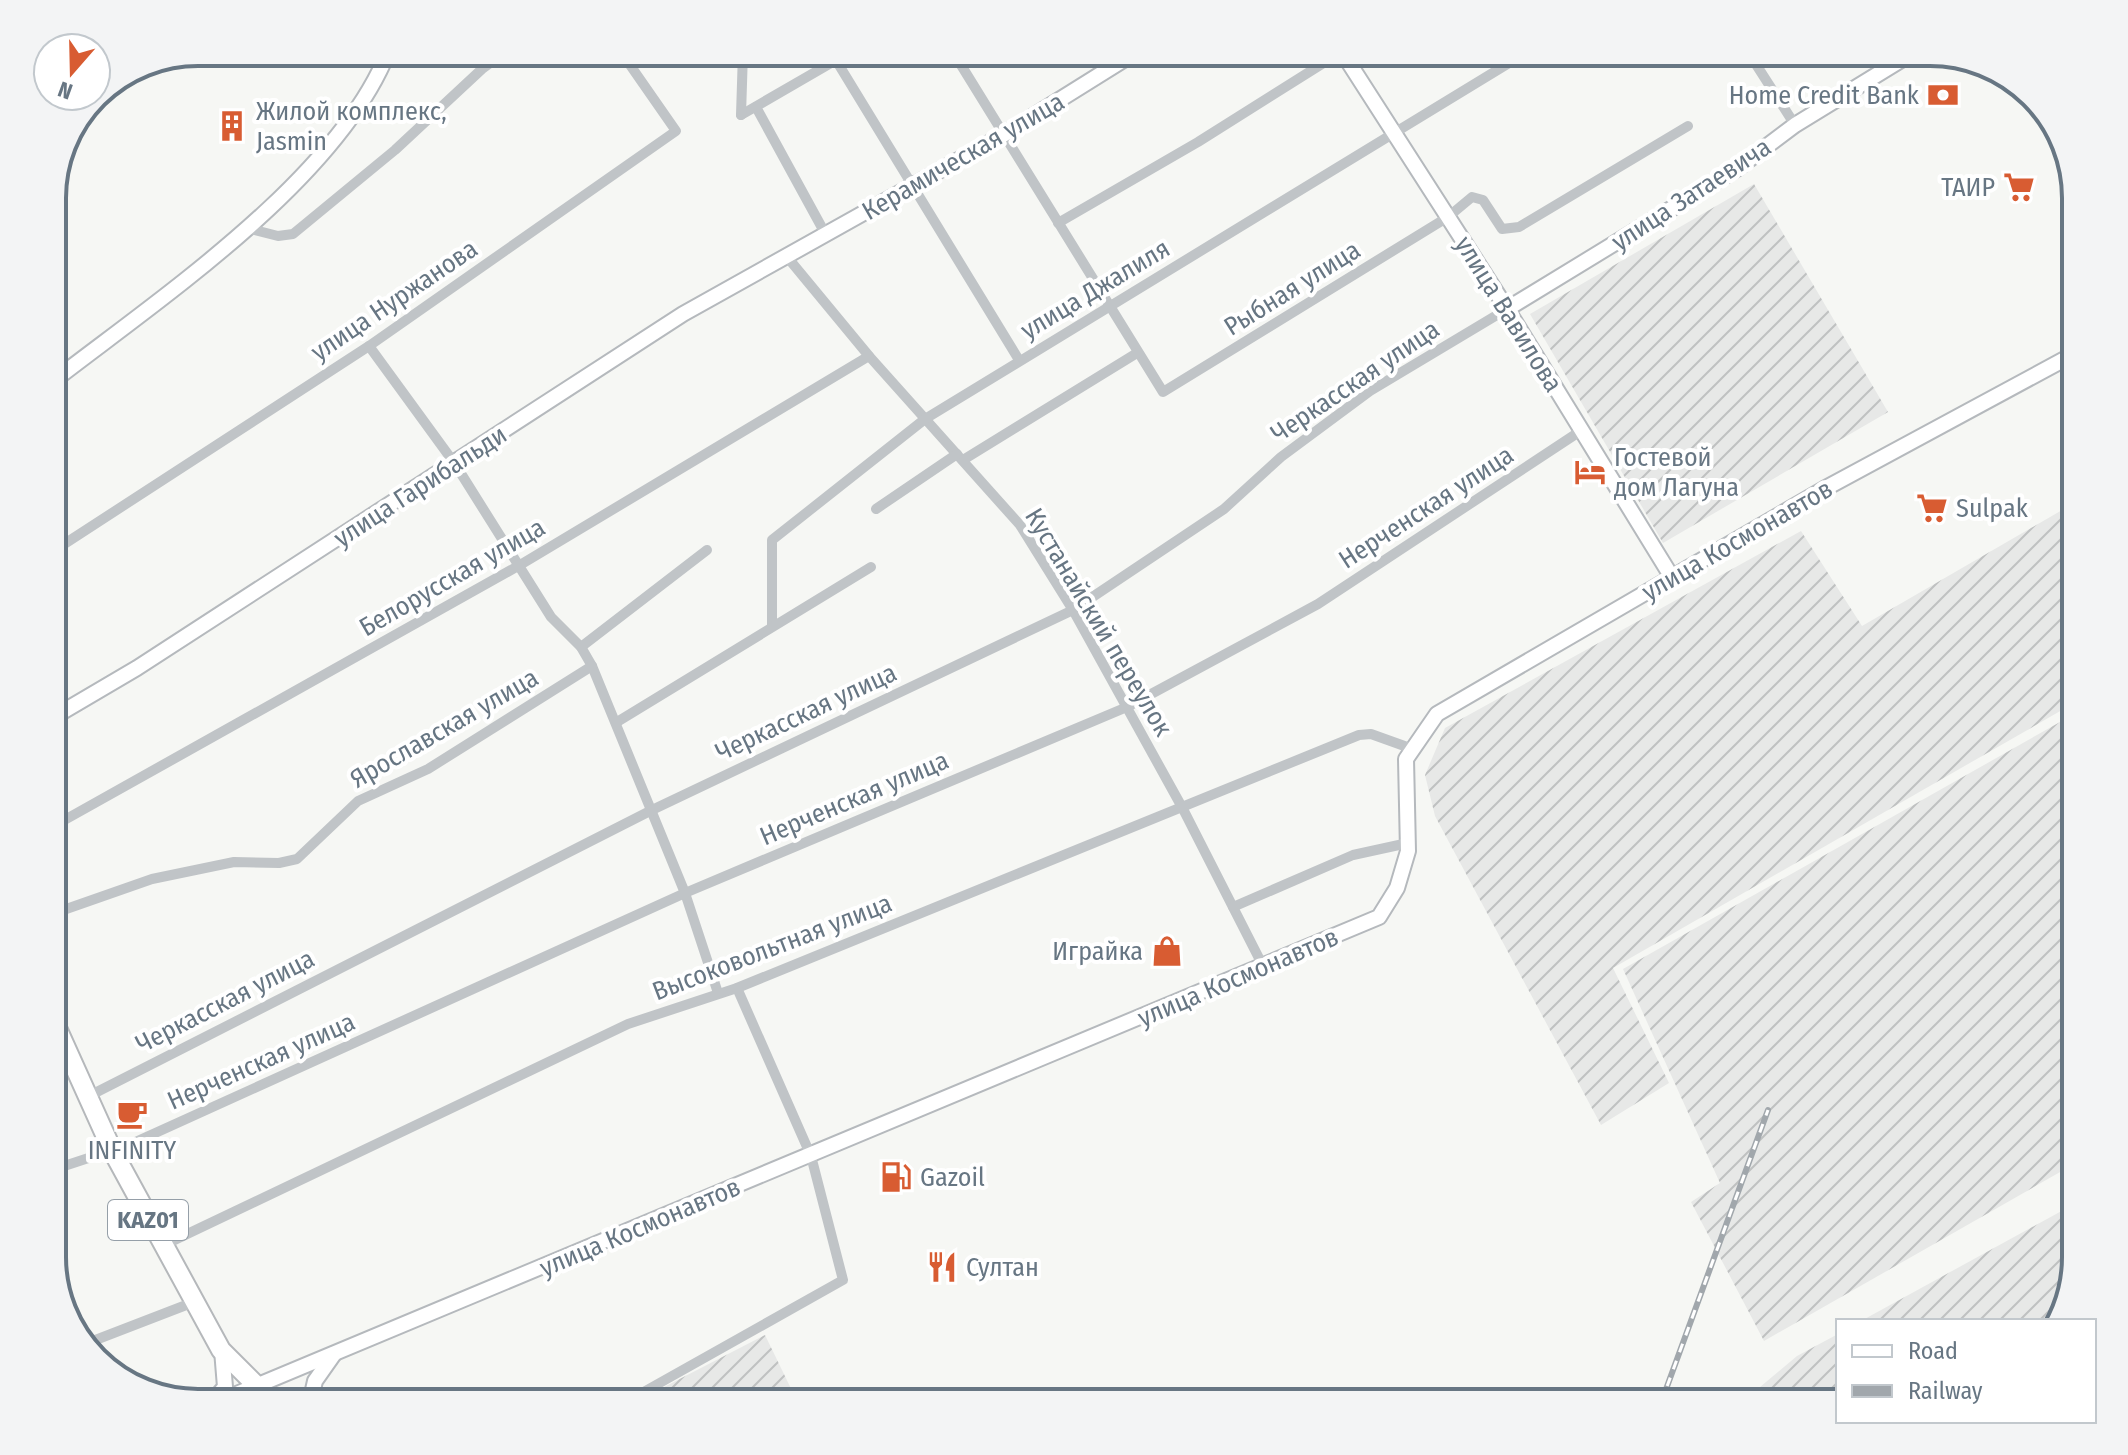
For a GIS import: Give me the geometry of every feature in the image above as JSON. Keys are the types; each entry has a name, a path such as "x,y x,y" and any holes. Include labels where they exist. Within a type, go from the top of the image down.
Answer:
{"highway":[{"name":"KАZ01","path":"66,1049 112,1150 221,1350 259,1389"}],"street":[{"path":"66,371 247,228 327,147 359,103 380,66"},
{"path":"247,228 278,236 293,234 395,150 486,66"},
{"name":"улица Нуржанова","path":"66,543 369,346 676,131 631,66"},
{"path":"743,66 741,115 818,66"},
{"path":"839,66 1019,360"},
{"path":"876,509 1137,353 961,66"},
{"name":"Керамическая улица","path":"788,258 1003,135 1114,66"},
{"path":"1058,223 1198,142 1319,66"},
{"name":"улица Вавилова","path":"1350,66 1507,309 1673,579"},
{"name":"улица Джалиля","path":"772,625 772,540 925,419 1505,66"},
{"path":"1757,66 1795,125"},
{"name":"улица Затаевича","path":"1507,309 1738,168 1795,125 1891,66"},
{"path":"756,107 826,235"},
{"name":"Рыбная улица","path":"1137,353 1159,389 1170,390 1448,217 1472,197 1479,198 1502,229 1519,227 1688,126"},
{"name":"Кустанайский переулок","path":"788,258 869,356 1020,525 1073,610 1127,707 1264,968"},
{"name":"улица Гарибальди","path":"66,710 137,668 683,314 788,258"},
{"name":"Черкасская улица","path":"87,1097 652,810 1073,610 1224,509 1281,457 1370,391 1507,309"},
{"path":"369,346 455,464 551,617 581,647 592,666 685,893 718,993"},
{"name":"Белорусская улица","path":"66,819 520,565 869,356"},
{"name":"улица Космонавтов","path":"248,1389 1264,968 1379,917 1397,888 1408,843 1406,759 1410,748 1437,714 1468,693 1673,579 1824,489 2062,361"},
{"name":"Нерченская улица","path":"66,1165 112,1150 685,893 1127,707 1318,604 1582,430"},
{"path":"581,647 707,550"},
{"path":"617,722 871,567"},
{"name":"Ярославская улица","path":"66,909 152,879 234,862 279,863 297,859 358,801 428,769 592,666"},
{"name":"Высоковольтная улица","path":"162,1246 628,1024 737,988 1359,735 1371,734 1410,748"},
{"path":"1233,907 1353,855 1408,843"},
{"path":"649,1389 843,1280 811,1156 737,988"},
{"path":"96,1340 194,1302"},
{"path":"221,1350 226,1370 224,1389"},
{"path":"313,1389 315,1381 334,1354"}],"shaded area":[{"path":"1754,184 1888,412 1663,543 1530,314"},
{"path":"2062,510 2062,710 1613,968 1669,1083 1601,1125 1435,816 1425,775 1445,728 1801,531 1862,626"},
{"path":"2062,721 2062,1171 1764,1341 1691,1202 1720,1183 1623,969"},
{"path":"2062,1211 2061,1274 2046,1319 1865,1319"},
{"path":"765,1335 791,1389 660,1389"},
{"path":"1836,1335 1836,1389 1758,1389 1797,1356"}],"railway":[{"path":"1666,1389 1768,1110"}],"place":[{"name":"Home Credit Bank","path":"1943,95"},
{"name":"Жилой комплекс, Jasmin","path":"232,126"},
{"name":"ТАИР","path":"2019,187"},
{"name":"Гостевой дом Лагуна","path":"1590,472"},
{"name":"Sulpak","path":"1932,508"},
{"name":"Играйка","path":"1167,951"},
{"name":"INFINITY","path":"132,1114"},
{"name":"Gazoil","path":"896,1177"},
{"name":"Султан","path":"942,1267"}]}
